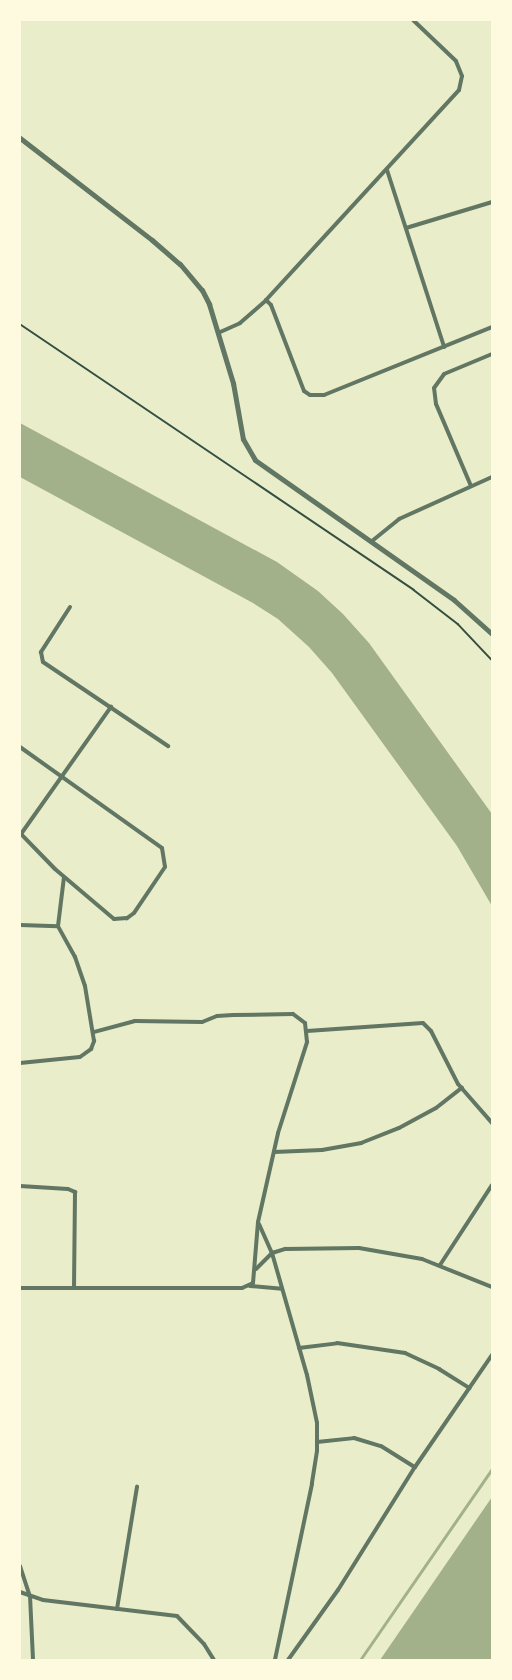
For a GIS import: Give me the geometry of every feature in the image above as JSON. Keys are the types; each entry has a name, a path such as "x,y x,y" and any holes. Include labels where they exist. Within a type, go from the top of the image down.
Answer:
{"street":[{"path":"218,333 240,323 266,300 459,90 462,83 456,61 413,20"},
{"path":"20,138 102,199 180,264 202,290 233,383 243,439 248,451 262,465 459,604 492,634"},
{"path":"387,169 444,347"},
{"path":"406,228 492,202"},
{"path":"266,300 271,305 304,391 310,395 324,395 492,327"},
{"path":"471,486 436,404 434,388 444,374 492,354"},
{"path":"372,541 399,519 492,477"},
{"path":"70,607 41,652 40,658 168,746"},
{"path":"20,747 62,777 162,848 165,867 134,913 120,920 108,916 20,834 62,777 111,706"},
{"path":"20,1063 80,1057 91,1049 94,1032 85,986 75,957 58,926 64,876"},
{"path":"20,925 58,926"},
{"path":"20,1287 242,1288 254,1283 258,1222 274,1152 307,1042 305,1023 293,1014 217,1016 202,1022 146,1020 118,1024 94,1032"},
{"path":"307,1031 423,1023 431,1031 451,1073 492,1123"},
{"path":"274,1152 322,1150 361,1143 399,1128 427,1113 462,1088"},
{"path":"440,1265 492,1185"},
{"path":"20,1186 68,1189 75,1192 74,1288"},
{"path":"258,1222 272,1253 317,1423 312,1484 275,1660"},
{"path":"256,1269 272,1253 285,1249 359,1248 402,1255 440,1265 492,1287"},
{"path":"249,1286 282,1289"},
{"path":"299,1348 337,1343 405,1353 439,1369 470,1388"},
{"path":"288,1660 338,1590 415,1467 492,1355"},
{"path":"317,1442 354,1438 381,1446 415,1467"},
{"path":"117,1609 137,1487"},
{"path":"20,1566 30,1596 33,1660"},
{"path":"20,1592 43,1600 177,1616 204,1644 214,1660"}],"path":[{"path":"20,324 414,590 458,624 492,660"}],"shaded area":[{"path":"20,423 277,562 318,591 343,614 369,643 492,814 492,906 457,846 332,673 309,647 278,619 253,603 20,477"},
{"path":"492,1497 492,1660 380,1660"}],"waterway":[{"path":"360,1660 492,1469"}]}
